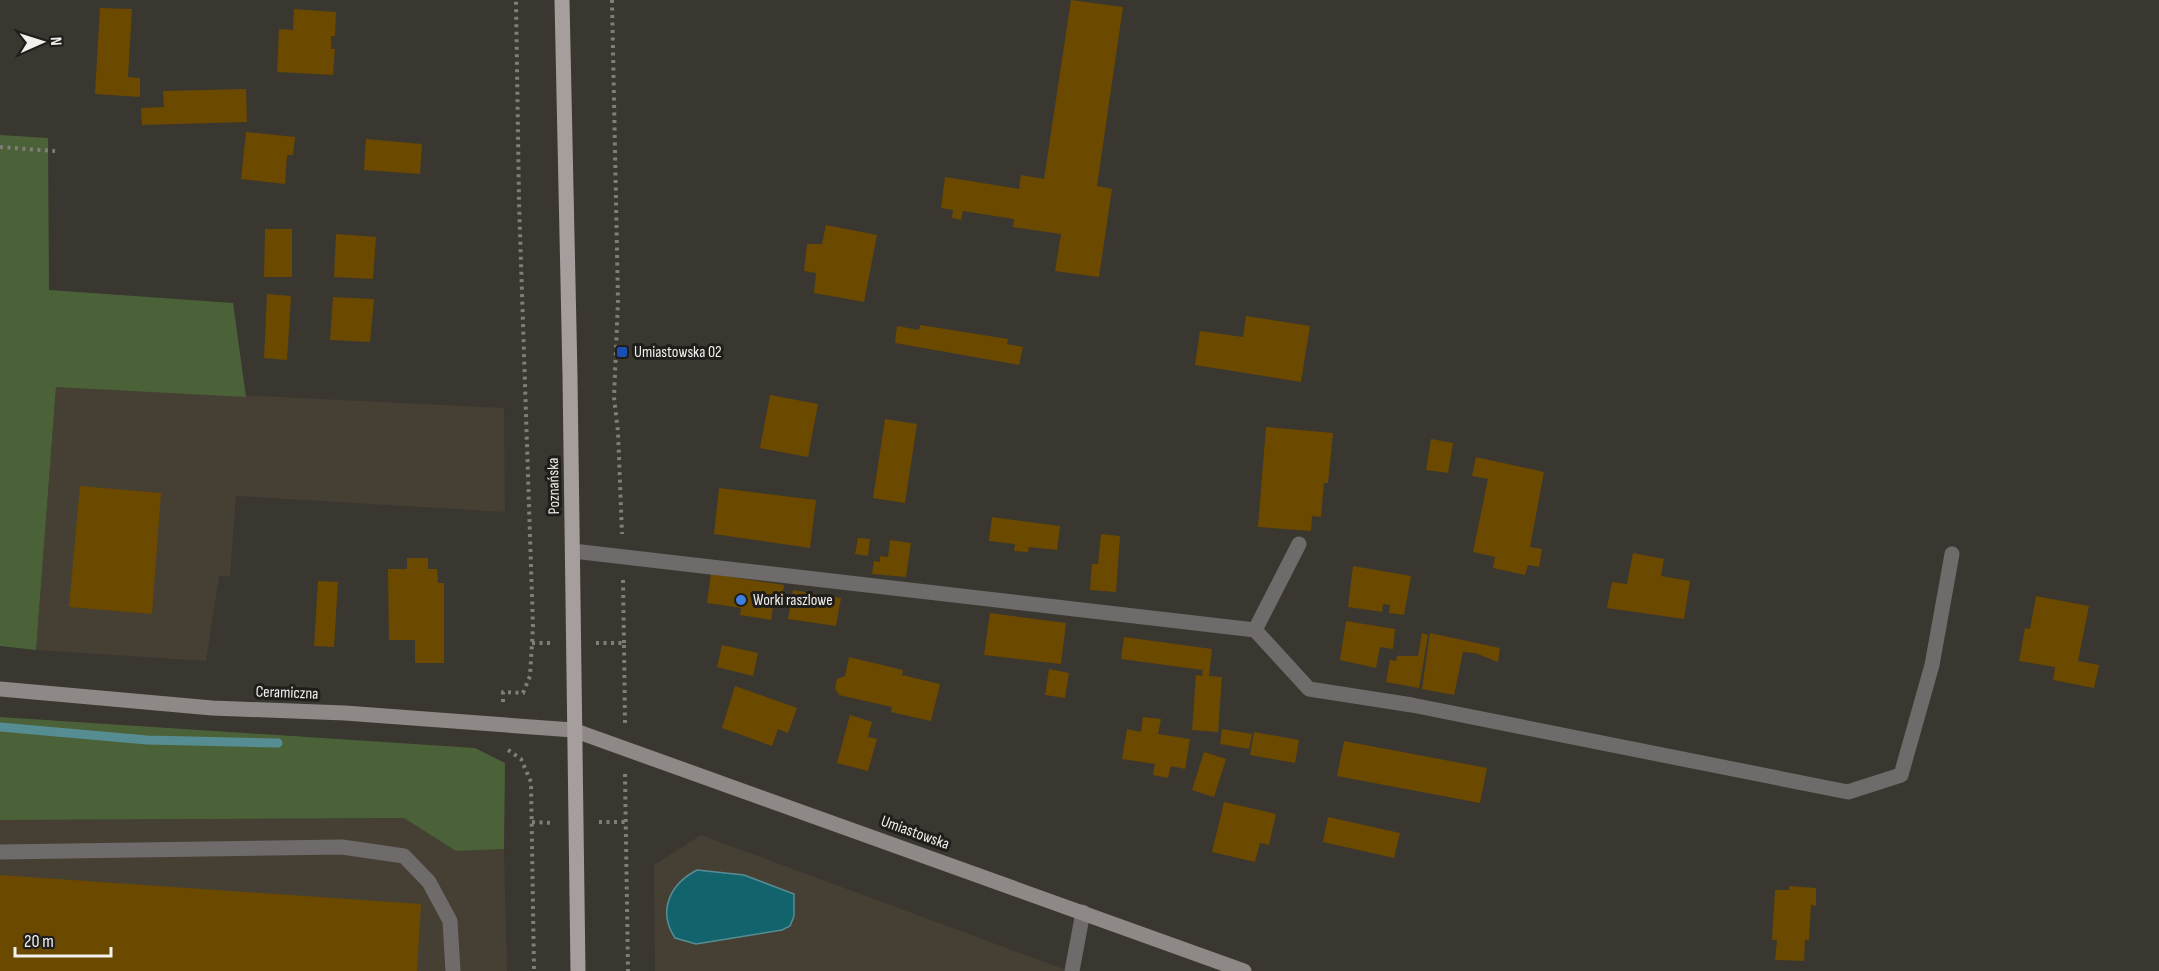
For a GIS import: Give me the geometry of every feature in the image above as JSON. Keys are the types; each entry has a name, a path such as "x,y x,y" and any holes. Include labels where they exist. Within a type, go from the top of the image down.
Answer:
{"main road":[{"name":"Poznańska","path":"562,0 573,551 573,730 578,971"},
{"name":"Ceramiczna","path":"0,689 212,708 345,713 573,730"},
{"name":"Umiastowska","path":"573,730 1244,971"}],"street":[{"path":"1255,630 1299,544"},
{"path":"573,551 1255,630 1309,689 1412,705 1848,792 1901,775 1932,665 1952,554"},
{"path":"0,852 342,846 404,856 429,882 450,921 453,971"},
{"path":"1072,971 1083,912"}],"path":[{"path":"503,702 503,692 523,693 530,676 532,644 516,0"},
{"path":"612,0 618,301 614,397 618,432 622,556 624,712"},
{"path":"0,147 55,151"},
{"path":"532,644 554,643"},
{"path":"606,643 624,643"},
{"path":"504,747 521,759 531,782 534,971"},
{"path":"625,798 628,971"},
{"path":"532,822 554,822"},
{"path":"606,822 626,822"}],"shaded area":[{"path":"56,386 504,408 505,512 236,496 230,576 219,576 206,661 36,650"},
{"path":"405,818 456,851 504,849 507,971 0,971 0,820"},
{"path":"701,835 1069,971 655,971 654,865"}],"green space":[{"path":"0,135 48,138 49,290 233,303 246,397 56,387 36,650 0,646"},
{"path":"0,717 475,748 505,763 504,849 456,851 404,818 0,820"}],"water":[{"path":"697,870 744,875 794,894 794,916 790,926 782,930 696,944 675,938 667,918 669,899 680,883"}],"building":[{"path":"1071,0 1123,7 1097,186 1112,189 1099,277 1055,271 1061,234 1013,227 1014,219 963,211 961,220 952,218 953,210 941,208 945,177 1019,189 1021,175 1044,179"},
{"path":"100,8 132,9 128,77 140,78 140,97 95,94"},
{"path":"294,9 336,12 335,36 331,36 331,49 335,49 333,75 277,72 279,29 293,30"},
{"path":"246,89 247,122 142,125 141,108 164,107 163,91"},
{"path":"246,132 295,137 293,155 287,155 285,184 241,179"},
{"path":"366,139 422,144 420,174 364,170"},
{"path":"826,225 877,235 864,302 814,293 816,273 804,271 807,244 822,244"},
{"path":"265,229 292,229 292,277 264,277"},
{"path":"336,234 376,237 373,279 334,277"},
{"path":"267,294 291,296 287,360 264,358"},
{"path":"333,297 374,299 370,342 330,340"},
{"path":"1246,316 1310,326 1301,382 1195,365 1200,331 1243,337"},
{"path":"920,325 1008,339 1007,344 1023,347 1019,365 895,343 897,326 919,330"},
{"path":"770,395 818,404 808,457 760,448"},
{"path":"885,419 917,424 905,503 873,498"},
{"path":"1266,427 1333,433 1328,483 1324,483 1321,517 1312,516 1311,531 1258,527"},
{"path":"1431,439 1453,443 1448,473 1426,470"},
{"path":"1476,457 1544,472 1530,547 1542,549 1539,567 1528,565 1525,575 1493,568 1495,557 1473,552 1488,479 1472,476"},
{"path":"80,486 161,493 152,614 69,607"},
{"path":"719,488 816,500 810,548 714,534"},
{"path":"992,517 1060,526 1057,550 1029,547 1028,552 1014,551 1015,544 989,541"},
{"path":"1101,534 1120,536 1116,592 1090,590 1092,564 1098,564"},
{"path":"858,538 870,539 868,556 855,554"},
{"path":"890,540 911,543 906,577 872,574 874,561 880,562 880,556 888,557"},
{"path":"1633,553 1664,559 1661,576 1690,581 1684,619 1607,608 1612,582 1627,584"},
{"path":"407,558 428,558 428,569 437,569 438,583 444,583 444,663 415,663 415,640 389,640 388,569 407,569"},
{"path":"1353,566 1411,576 1404,615 1389,613 1390,605 1383,604 1382,612 1348,607"},
{"name":"Worki raszlowe","path":"711,574 784,585 782,597 775,596 771,620 740,615 741,608 707,603"},
{"path":"318,581 338,582 334,647 314,646"},
{"path":"793,590 841,598 836,626 788,619"},
{"path":"2036,596 2089,606 2078,661 2099,665 2094,688 2053,680 2055,667 2019,661 2025,628 2030,629"},
{"path":"990,613 1066,623 1061,664 984,655"},
{"path":"1346,621 1395,629 1393,649 1380,647 1376,668 1340,660"},
{"path":"1422,633 1428,635 1419,688 1386,682 1390,660 1396,661 1397,656 1418,656"},
{"path":"1430,633 1500,648 1498,662 1475,653 1463,652 1454,695 1422,689"},
{"path":"1124,637 1212,649 1209,676 1222,677 1218,732 1192,730 1196,675 1202,676 1203,670 1121,659"},
{"path":"722,645 758,653 753,676 717,667"},
{"path":"849,657 903,670 902,675 940,684 931,721 891,712 892,707 839,695 835,688 837,679 845,676"},
{"path":"1049,669 1069,673 1065,698 1045,695"},
{"path":"735,686 797,708 788,733 778,729 772,746 722,728"},
{"path":"850,715 872,722 868,737 877,739 868,771 837,763"},
{"path":"1143,717 1161,719 1158,734 1190,739 1185,769 1171,766 1168,778 1153,775 1155,764 1122,759 1127,729 1141,732"},
{"path":"1222,729 1252,734 1249,749 1220,744"},
{"path":"1254,732 1299,740 1295,763 1250,755"},
{"path":"1344,741 1487,768 1480,803 1337,776"},
{"path":"1204,752 1226,759 1214,797 1192,790"},
{"path":"1224,802 1276,814 1269,845 1260,843 1255,862 1212,852"},
{"path":"1328,817 1400,833 1394,858 1323,842"},
{"path":"0,875 421,904 417,971 0,971"},
{"path":"1789,886 1816,888 1816,906 1811,905 1809,940 1805,940 1804,961 1775,960 1777,940 1772,940 1775,890 1789,890"}],"waterway":[{"path":"0,727 147,740 278,743"}],"place":[{"name":"Umiastowska 02","path":"622,352"},
{"name":"Worki raszlowe","path":"741,600"}]}
